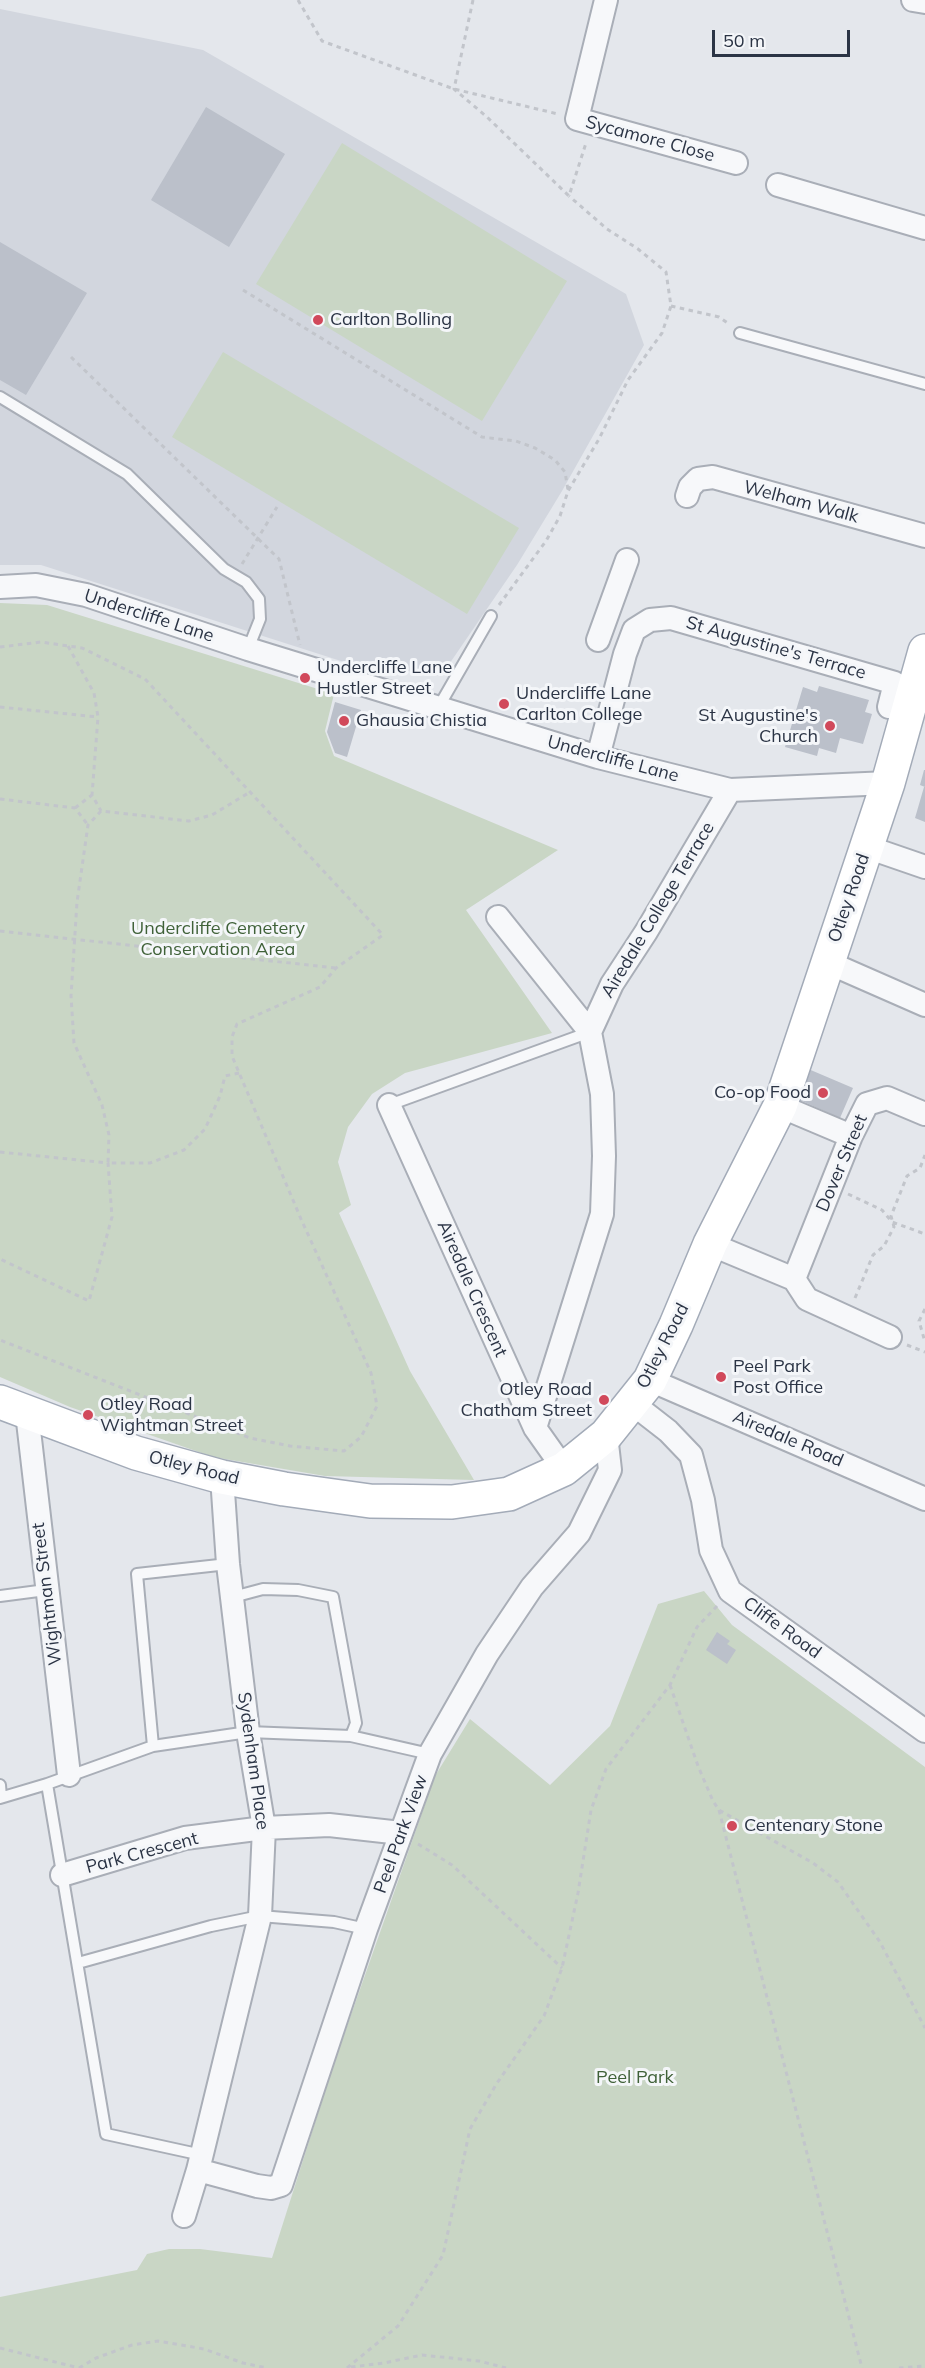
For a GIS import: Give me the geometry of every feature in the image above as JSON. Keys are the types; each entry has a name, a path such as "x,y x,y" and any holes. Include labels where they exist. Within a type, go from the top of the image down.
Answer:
{"main road":[{"name":"Otley Road","path":"13,1408 136,1453 222,1477 370,1501 452,1502 508,1494 564,1469 606,1435 641,1391 676,1325 710,1244 780,1106 888,783 925,651"}],"street":[{"name":"Sycamore Close","path":"606,0 585,121 736,163"},
{"path":"913,0 925,2"},
{"path":"778,185 925,228"},
{"name":"Welham Walk","path":"687,496 690,487 698,479 713,477 925,536"},
{"path":"598,758 625,654 634,630 601,630 627,560"},
{"name":"Undercliffe Lane","path":"0,587 36,585 86,595 248,649 598,758 730,790 888,783"},
{"name":"St Augustine's Terrace","path":"634,630 650,620 671,618 819,660 895,683 890,707"},
{"name":"Airedale College Terrace","path":"590,1032 612,984 646,932 730,790"},
{"path":"867,847 925,867"},
{"path":"498,917 590,1032 602,1095 604,1156 602,1214 535,1428"},
{"path":"827,962 925,1005"},
{"name":"Dover Street","path":"794,1280 851,1136 867,1104 887,1098 925,1114"},
{"name":"Airedale Crescent","path":"389,1105 535,1428 564,1469"},
{"path":"780,1106 851,1136"},
{"path":"710,1244 794,1280 807,1299 890,1337"},
{"name":"Airedale Road","path":"641,1391 925,1499"},
{"name":"Cliffe Road","path":"641,1391 668,1431 691,1455 703,1500 711,1551 730,1591 925,1731"},
{"name":"Wightman Street","path":"13,1408 46,1590 69,1775"},
{"name":"Peel Park View","path":"200,2163 256,2186 271,2188 281,2185 366,1929 430,1754 487,1654 532,1587 579,1533 610,1470 606,1435"},
{"name":"Sydenham Place","path":"184,2216 200,2163 260,1916 264,1828 248,1732 228,1564 222,1477"},
{"name":"Park Crescent","path":"62,1875 185,1838 264,1828 329,1825 401,1833"}],"lane":[{"path":"740,333 925,384"},
{"path":"0,397 127,474 224,569 246,582 259,599 260,619 248,649"},
{"path":"438,708 491,616"},
{"path":"389,1105 590,1032"},
{"path":"153,1746 136,1574 228,1564"},
{"path":"233,1597 263,1589 298,1590 333,1597 356,1724 351,1736"},
{"path":"0,1596 46,1590"},
{"path":"0,1785 1,1797 47,1784 153,1746 248,1732 351,1736 430,1754"},
{"path":"47,1784 106,2134 200,2163"},
{"path":"78,1963 211,1926 260,1916 334,1922 366,1929"}],"path":[{"path":"298,0 322,41 454,89 585,121 569,196"},
{"path":"454,89 473,0"},
{"path":"454,89 607,229 638,249 666,272 671,306 662,333 628,380 599,439 568,491 560,516 546,541 491,616"},
{"path":"243,290 482,437 516,441 535,448 555,460 565,472 568,491"},
{"path":"671,306 719,317 740,333"},
{"path":"71,357 279,559 306,667"},
{"path":"235,576 277,507"},
{"path":"0,648 41,642 82,648 146,679 383,935 336,968 320,987 237,1024 232,1036 232,1056 301,1219 371,1373 377,1406 361,1437 344,1451 290,1446 250,1438 0,1340"},
{"path":"68,646 94,693 98,717 92,795 101,811"},
{"path":"0,707 98,717"},
{"path":"101,811 189,821 212,815 250,792"},
{"path":"0,799 75,808 92,795"},
{"path":"75,808 88,825"},
{"path":"0,1259 89,1301 112,1217 108,1163 109,1135 102,1104 74,1043 70,996 77,902 88,825 101,811"},
{"path":"0,931 336,968"},
{"path":"0,1152 108,1163 150,1163 184,1150 205,1129 220,1096 225,1076 239,1072"},
{"path":"847,1317 873,1255 884,1246 894,1227 891,1216 907,1176 920,1168 925,1155"},
{"path":"831,1187 882,1210 892,1222 925,1234"},
{"path":"925,1309 919,1321 925,1342"},
{"path":"349,2367 398,2326 443,2255 470,2129 497,2083 544,2016 562,1968 578,1893 591,1810 606,1769 670,1685 697,1627 730,1591"},
{"path":"670,1685 698,1766 719,1810 862,2368"},
{"path":"719,1810 813,1863 838,1882 880,1942 925,2028"},
{"path":"401,1833 452,1865 562,1968"},
{"path":"0,2348 79,2368 96,2358 132,2345 158,2341 204,2349 243,2363 267,2368"},
{"path":"349,2367 422,2355 479,2361 506,2368"},
{"path":"899,2368 925,2366"}],"shaded area":[{"name":"Carlton Bolling","path":"0,9 203,50 626,294 644,345 562,491 517,565 441,676 341,661 41,565 0,565"}],"green space":[{"path":"342,143 567,281 482,421 256,284"},
{"path":"223,352 519,528 467,614 172,437"},
{"name":"Undercliffe Cemetery Conservation Area","path":"0,603 47,605 334,694 325,731 334,756 558,850 466,910 552,1033 405,1073 372,1094 348,1127 338,1162 351,1205 339,1213 410,1371 474,1480 325,1476 213,1457 70,1407 0,1377"},
{"name":"Peel Park","path":"704,1591 732,1625 925,1767 925,2368 0,2368 0,2297 137,2270 147,2254 169,2249 200,2249 272,2258 332,2069 435,1776 470,1719 550,1785 610,1726 658,1604"}],"building":[{"path":"206,107 285,154 229,247 151,200"},
{"path":"0,242 87,293 26,395 0,380"},
{"name":"St Augustine's Church","path":"819,686 869,700 865,712 872,714 863,744 840,738 836,753 819,748 817,756 785,747 803,687 817,692"},
{"name":"Ghausia Chistia","path":"335,702 361,710 347,757 335,753 327,732"},
{"path":"925,770 925,787 920,785"},
{"path":"925,787 925,822 915,818"},
{"name":"Co-op Food","path":"806,1068 853,1088 840,1118 793,1097"},
{"path":"717,1632 730,1641 727,1644 736,1650 727,1664 706,1650"}],"place":[{"name":"Carlton Bolling","path":"318,320"},
{"name":"Undercliffe Lane Hustler Street","path":"305,678"},
{"name":"Undercliffe Lane Carlton College","path":"504,704"},
{"name":"Ghausia Chistia","path":"344,721"},
{"name":"St Augustine's Church","path":"830,726"},
{"name":"Co-op Food","path":"823,1093"},
{"name":"Peel Park Post Office","path":"721,1377"},
{"name":"Otley Road Chatham Street","path":"604,1400"},
{"name":"Otley Road Wightman Street","path":"88,1415"},
{"name":"Centenary Stone","path":"732,1826"}]}
